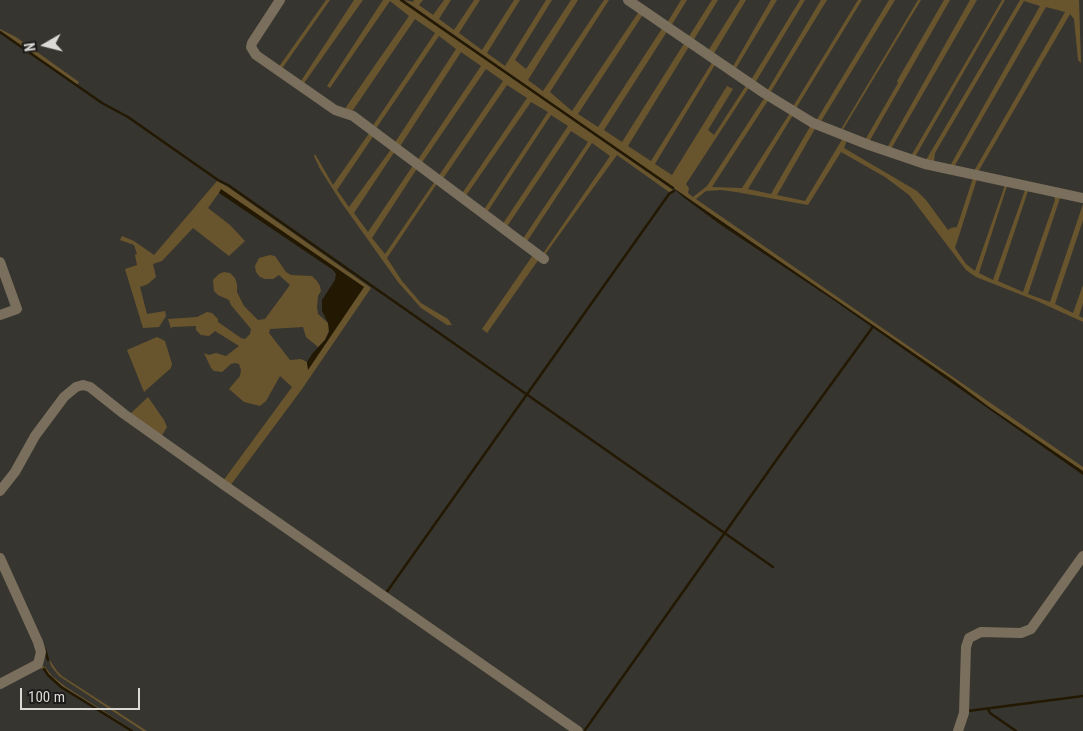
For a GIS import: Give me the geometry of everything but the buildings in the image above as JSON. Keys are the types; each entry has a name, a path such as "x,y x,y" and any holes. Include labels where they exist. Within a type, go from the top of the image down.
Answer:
{"street":[{"path":"280,0 252,43 251,47 256,55 335,110 353,116 544,259"},
{"path":"628,0 764,93 813,123 920,162 1083,198"},
{"path":"0,262 17,309 0,315"},
{"path":"0,492 15,472 35,436 64,397 76,387 90,386 124,414 224,485 578,731"},
{"path":"958,731 964,713 966,648 969,638 981,632 1021,633 1031,629 1083,556"},
{"path":"0,558 41,652 38,664 0,684"}],"shaded area":[{"path":"326,0 330,0 281,70 278,68"},
{"path":"354,0 363,0 302,86 299,84"},
{"path":"383,0 400,0 673,190 669,192 617,155 544,256 542,255 610,156 592,143 526,243 522,240 588,142 571,131 506,228 502,225 568,126 551,115 486,214 483,211 548,112 531,102 465,197 461,195 527,98 507,85 442,180 438,177 503,81 486,69 421,164 417,161 481,66 461,52 399,148 394,144 456,49 439,36 375,130 372,127 435,33 415,19 351,113 344,110 409,16 390,1 330,88 327,86"},
{"path":"404,0 413,2 414,0 423,0 419,5 433,15 444,0 451,0 439,19 454,30 474,0 480,0 459,33 482,50 514,0 520,0 487,53 505,66 546,0 552,0 515,60 526,69 571,0 578,0 528,80 543,91 604,0 609,0 550,92 572,111 640,10 644,13 578,114 598,127 663,27 668,30 604,130 622,142 685,42 690,45 628,146 651,161 713,61 716,63 655,164 672,175 727,86 733,89 708,130 714,135 747,84 750,86 686,184 689,188 688,193 693,197 707,186 765,97 769,99 712,187 742,188 790,113 793,115 748,189 771,194 811,125 816,127 777,195 805,201 843,138 847,140 844,148 917,191 948,230 957,227 973,178 1083,201 1083,203 1060,198 1028,294 1050,302 1083,204 1083,220 1055,304 1073,313 1083,285 1083,303 1079,316 1083,318 1083,322 1037,301 976,277 966,270 909,195 885,177 841,152 808,205 721,190 706,191 696,199 1083,467 1083,472 953,380","holes":["977,179 1005,185 975,271 966,264 955,248","1007,186 1025,190 993,280 979,273","1028,191 1054,196 1055,200 1023,292 998,281"]},
{"path":"681,0 687,0 671,26 667,23"},
{"path":"712,0 718,0 693,41 688,38"},
{"path":"740,0 746,0 713,55 708,51"},
{"path":"771,0 777,0 735,70 732,68"},
{"path":"800,0 805,0 755,83 751,80"},
{"path":"821,0 827,0 770,93 767,91"},
{"path":"858,0 862,0 795,110 792,108"},
{"path":"889,0 895,0 820,123 816,121"},
{"path":"918,0 921,0 842,131 840,131"},
{"path":"944,0 950,0 869,142 865,140 898,83 897,81"},
{"path":"970,0 977,0 891,149 887,148"},
{"path":"1002,0 1005,0 915,157 911,156"},
{"path":"1020,0 1079,0 1081,63 1078,60 1074,19 1070,14 978,172 974,171 1065,12 1046,7 954,167 950,166 1040,6 1024,1 935,153 934,162 926,160"},
{"path":"0,29 16,37 79,82 77,85 0,32"},
{"path":"370,132 374,135 337,190 349,207 392,148 395,151 354,213 368,232 414,164 418,167 372,238 385,254 435,181 438,182 387,258 402,281 421,303 448,319 452,325 447,325 421,308 398,282 341,202 314,156 315,154 333,185"},
{"path":"217,181 371,288 302,389 230,486 223,481 292,387 280,376 266,401 260,406 244,402 229,389 240,376 239,364 231,364 222,372 214,371 204,353 209,355 216,353 226,356 239,346 215,331 209,336 201,335 196,330 196,326 172,327 171,329 168,319 197,317 207,312 212,313 218,319 218,322 245,339 250,334 251,329 229,300 214,291 213,280 219,274 224,272 230,273 235,278 237,292 244,306 258,320 265,319 290,285 279,275 273,279 265,279 256,272 255,266 259,258 270,255 275,256 286,272 291,275 312,276 320,286 318,314 328,323 330,328 325,340 318,347 306,337 303,327 270,329 269,333 290,360 301,359 307,362 307,366 364,287 221,190 208,208 230,225 245,241 229,256 193,228 162,261 153,264 156,277 148,284 140,287 147,314 165,311 166,316 159,327 143,328 125,269 137,265 135,255 137,254 134,245 120,240 122,236 134,241 154,255"},
{"path":"673,188 1083,471 1083,475 832,299 721,225"},
{"path":"221,189 364,287 308,370 307,362 325,340 329,332 328,323 322,311 322,300 335,280 336,274 333,270 219,193"},
{"path":"533,255 539,259 487,333 482,329"},
{"path":"157,337 165,341 172,364 171,368 144,392 127,350"},
{"path":"148,397 167,427 161,437 129,415"},
{"path":"49,659 62,676 147,731 143,731 59,676 51,666"},
{"path":"41,666 45,667 52,676 66,687 135,731 62,686 48,675 45,669 38,668"}],"waterway":[{"path":"401,0 673,188"},
{"path":"0,32 102,103 128,117 228,185 773,567"},
{"path":"386,593 669,194 674,191"},
{"path":"585,730 872,328"},
{"path":"45,649 48,660"},
{"path":"44,669 61,687 132,731"},
{"path":"968,711 1083,696"},
{"path":"988,709 990,713 1016,731"}]}
